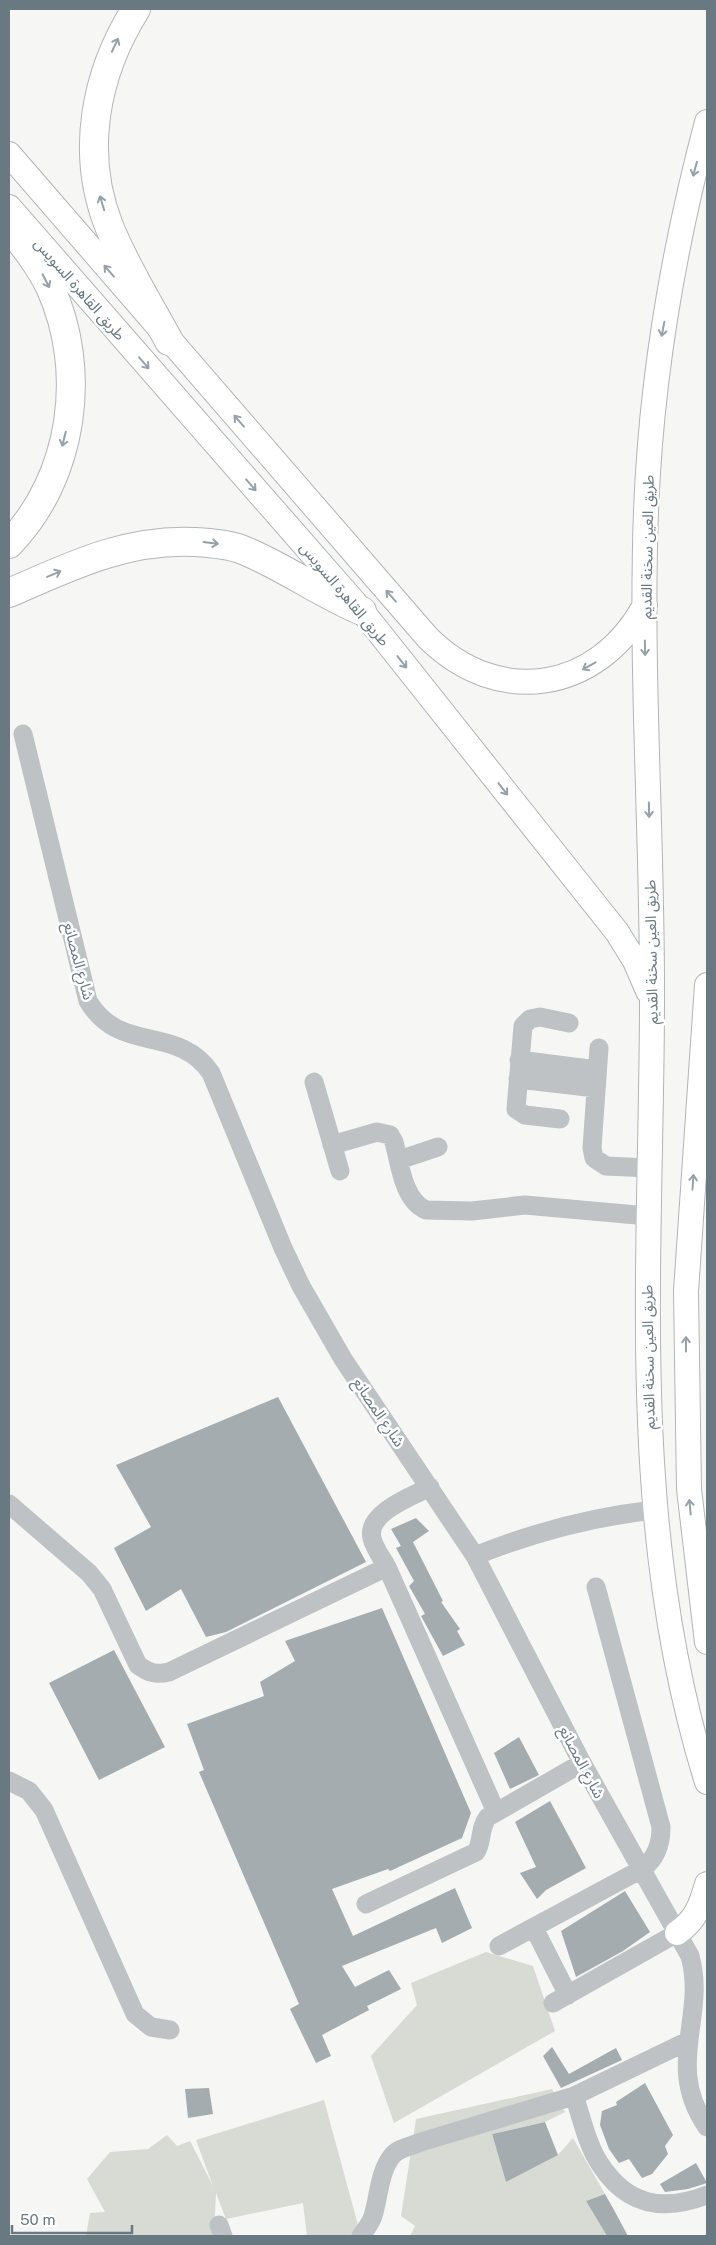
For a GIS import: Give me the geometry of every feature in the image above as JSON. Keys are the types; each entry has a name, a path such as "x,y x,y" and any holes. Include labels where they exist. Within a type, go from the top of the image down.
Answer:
{"highway":[{"path":"136,9 122,31 108,61 99,94 94,127 94,160 99,194 109,226 169,341"},
{"path":"9,227 40,269 59,312 66,339 70,398 67,429 60,458 48,487 35,510 9,544"},
{"path":"9,593 98,555 118,549 159,541 209,542 242,549 362,611"}],"main road":[{"name":"طريق العين سخنة القديم","path":"707,122 687,201 660,342 646,510 645,605 652,1003 646,1290 648,1404 654,1510 674,1643 687,1709 707,1782"},
{"path":"9,154 428,638 454,661 486,676 503,680 537,682 562,677 587,667 615,647 632,628 645,605"},
{"name":"طريق القاهرة السويس","path":"9,207 362,611 617,932 635,961 652,1003"},
{"path":"707,985 703,1089 686,1291 686,1424 689,1489 700,1535 707,1642"},
{"path":"677,1932 695,1916 700,1908 707,1884"}],"street":[{"name":"شارع المصانع","path":"23,734 88,1001 100,1018 118,1030 144,1039 181,1046 205,1064 215,1082 283,1248 301,1286 343,1359 430,1486 475,1556 582,1763 690,1956 694,1977 688,2041 687,2080 692,2099 707,2127"},
{"path":"560,1119 525,1115 518,1112 516,1106 519,1060 523,1026 530,1018 569,1023"},
{"path":"599,1048 592,1148 594,1158 606,1166 649,1168"},
{"path":"519,1060 597,1079"},
{"path":"518,1080 597,1079"},
{"path":"314,1082 340,1171"},
{"path":"332,1145 382,1131 392,1138 410,1196 420,1207 426,1210 472,1211 525,1205 648,1216"},
{"path":"399,1160 438,1147"},
{"path":"430,1486 376,1519 373,1525 372,1538 387,1567 496,1812"},
{"path":"9,1504 89,1573 102,1590 138,1665 147,1672 158,1674 169,1672 387,1567"},
{"path":"475,1556 542,1531 577,1522 654,1510"},
{"path":"498,1946 642,1869 654,1858 658,1848 661,1827 596,1587"},
{"path":"366,1904 476,1852 484,1821 496,1812 582,1763"},
{"path":"9,1781 29,1791 44,1810 135,2014 150,2027 170,2030"},
{"path":"534,1928 560,1999 677,1932"},
{"path":"361,2236 373,2216 374,2204 385,2169 392,2156 398,2151 421,2142 574,2096 688,2041"},
{"path":"574,2096 599,2163 612,2179 646,2202 666,2206 707,2195"}],"shaded area":[{"path":"486,1952 533,1966 555,2031 394,2123 371,2056 417,2005 411,1983"},
{"path":"552,2089 565,2112 545,2122 492,2134 506,2182 558,2155 573,2138 605,2194 586,2201 607,2236 410,2236 415,2226 401,2216 416,2119"},
{"path":"324,2100 361,2236 307,2236 303,2203 226,2219 216,2193 214,2236 86,2236 90,2213 105,2212 87,2179 110,2152 148,2149 167,2135 177,2146 190,2141 213,2186 196,2140"}],"building":[{"path":"278,1397 366,1562 226,1632 206,1637 181,1589 146,1611 114,1548 151,1527 116,1465"},
{"path":"416,1518 429,1531 413,1542 443,1601 441,1602 460,1629 457,1631 465,1645 443,1656 421,1616 425,1614 409,1586 414,1581 396,1548 401,1546 391,1529"},
{"path":"382,1608 471,1813 462,1838 390,1871 388,1869 332,1889 353,1936 455,1888 472,1928 442,1943 436,1928 342,1966 355,1987 389,1970 401,1989 367,2006 369,2010 322,2035 331,2056 316,2063 290,2009 299,2004 199,1772 204,1770 187,1724 264,1696 260,1682 295,1661 285,1641"},
{"path":"114,1650 165,1747 99,1780 49,1683"},
{"path":"519,1737 539,1775 510,1789 494,1753"},
{"path":"550,1801 586,1868 546,1890 537,1899 520,1873 536,1867 515,1822"},
{"path":"625,1891 650,1932 623,1951 576,1977 561,1931"},
{"path":"552,2047 569,2074 616,2048 622,2060 561,2088 543,2056"},
{"path":"645,2083 673,2135 665,2146 668,2154 652,2174 642,2178 629,2159 619,2163 609,2149 600,2125 602,2111 617,2105 616,2102"},
{"path":"209,2088 213,2114 188,2118 185,2089"},
{"path":"545,2122 558,2155 506,2182 492,2134"},
{"path":"696,2163 707,2183 688,2189 665,2192 660,2184"},
{"path":"605,2194 628,2236 607,2236 586,2201"}]}
